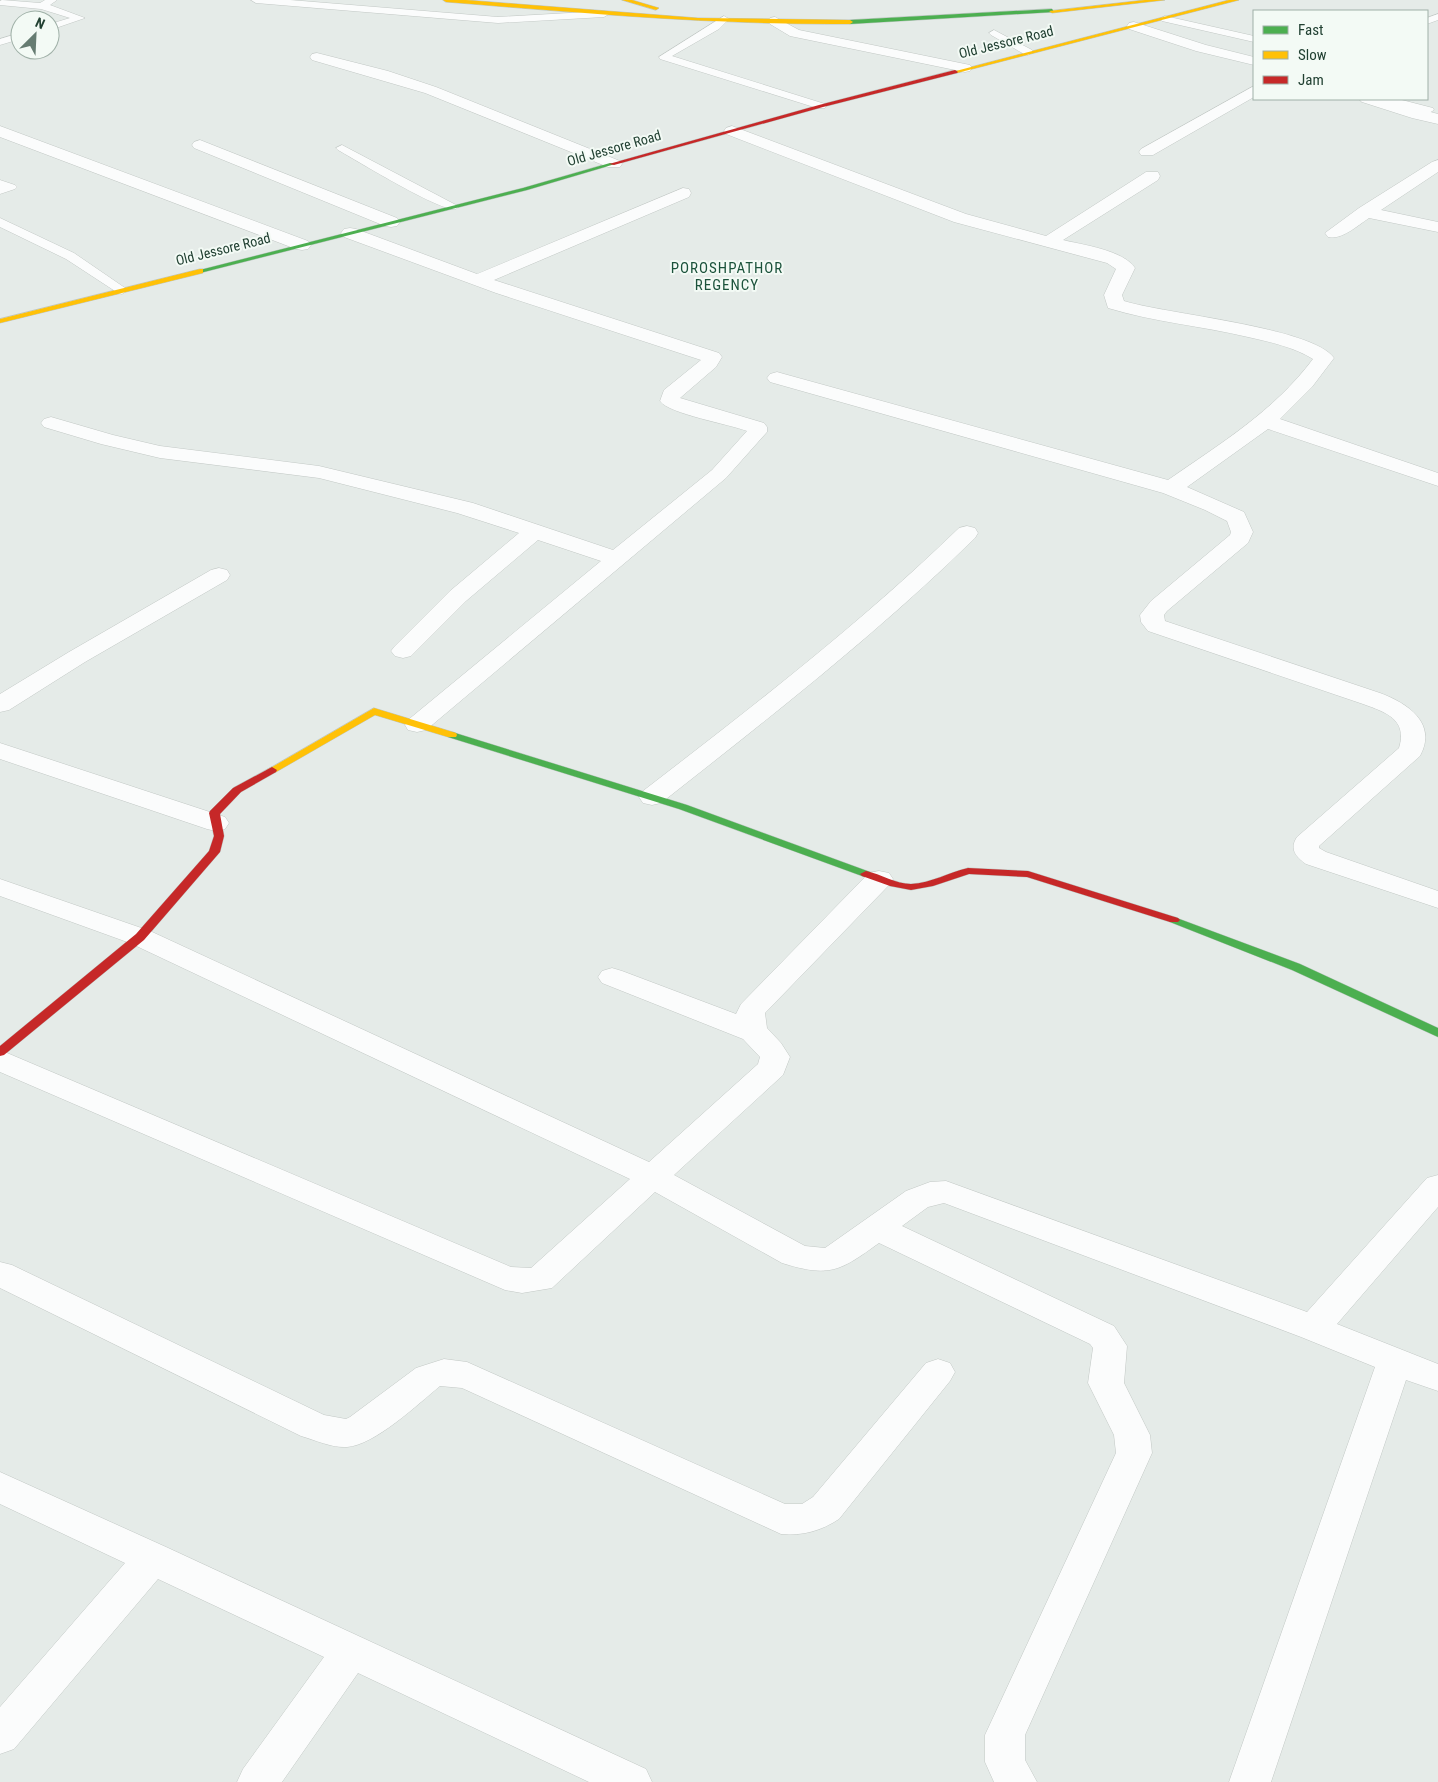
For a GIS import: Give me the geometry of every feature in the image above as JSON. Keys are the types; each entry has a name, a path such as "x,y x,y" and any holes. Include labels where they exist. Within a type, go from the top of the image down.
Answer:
{"main road":[{"path":"446,0 611,14 801,23 908,20 1084,4 1162,0"},
{"path":"539,0 656,8 822,13 935,10 1072,1 1084,4"},
{"path":"624,0 656,8"},
{"name":"Old Jessore Road","path":"0,321 452,207 964,68 1236,0"},
{"path":"0,1052 140,937 214,852 219,836 214,813 237,790 374,711 683,807 879,879 911,887 929,884 968,871 1028,874 1201,930 1296,967 1438,1033"}],"street":[{"path":"775,21 795,33 886,50 964,68"},
{"path":"1134,26 1201,48 1253,61"},
{"path":"317,57 364,68 468,103 482,111 614,164"},
{"path":"1147,152 1221,108 1253,92"},
{"path":"1372,100 1431,112"},
{"path":"732,130 960,218 1113,258 1126,268 1113,295 1114,304 1282,339 1318,351 1324,358 1305,383 1266,421 1171,488"},
{"path":"0,131 302,245"},
{"path":"200,146 391,222"},
{"path":"1334,233 1438,165"},
{"path":"1049,241 1152,176"},
{"path":"478,280 683,193"},
{"path":"1366,212 1438,227"},
{"path":"350,233 478,280 712,357 709,363 671,394 670,401 757,427 757,432 719,474 417,725"},
{"path":"777,378 1171,488 1213,505 1236,517 1242,532 1240,538 1205,570 1159,606 1152,615 1152,622 1156,626 1394,708 1405,716 1414,726 1415,739 1411,751 1306,843 1305,848 1307,853 1316,858 1438,900"},
{"path":"1266,421 1438,480"},
{"path":"51,422 108,440 168,453 319,472 465,508 617,559"},
{"path":"403,651 458,596 535,531"},
{"path":"652,798 889,608 922,579 967,533"},
{"path":"0,705 77,657 218,575"},
{"path":"0,751 216,823"},
{"path":"751,1031 749,1020 751,1011 879,879"},
{"path":"0,887 140,937 653,1177 794,1255 814,1261 827,1260 837,1256 917,1199 930,1193 946,1192 1313,1328 1438,1378"},
{"path":"0,1060 505,1278 522,1281 540,1280 772,1068 775,1057 770,1048 751,1031 612,977"},
{"path":"1313,1328 1438,1186"},
{"path":"877,1228 1102,1335 1110,1346 1106,1383 1132,1436 1134,1453 1005,1735 1005,1762 1016,1782"},
{"path":"0,1274 314,1426 347,1433 363,1427 428,1377 444,1372 455,1372 467,1375 780,1519 797,1521 811,1518 826,1508 938,1372"},
{"path":"1250,1782 1395,1361"},
{"path":"0,1487 631,1782"},
{"path":"0,1736 153,1558"},
{"path":"258,1782 351,1650"}],"lane":[{"path":"42,6 52,0"},
{"path":"256,0 498,20 611,14"},
{"path":"2,3 42,6 55,10"},
{"path":"60,12 80,18 60,24"},
{"path":"724,19 716,27 664,57 821,106"},
{"path":"1165,19 1253,39"},
{"path":"994,34 1028,52"},
{"path":"1390,100 1431,112"},
{"path":"342,148 452,207"},
{"path":"0,183 11,187 0,191"},
{"path":"0,222 70,256 122,290"}],"traffic: fast":[{"path":"850,22 1052,11"},
{"path":"200,271 525,189 612,164"},
{"path":"452,735 683,807 866,874"},
{"path":"1174,920 1296,967 1438,1033"}],"traffic: slow":[{"path":"446,0 597,13 698,19 850,22"},
{"path":"625,0 656,8"},
{"path":"1052,11 1162,0"},
{"path":"955,72 1236,0"},
{"path":"0,321 200,271"},
{"path":"272,770 374,711 452,735"}],"traffic: jam":[{"path":"612,164 821,106 955,72"},
{"path":"0,1052 140,937 214,852 219,836 214,813 237,790 272,770"},
{"path":"866,874 894,884 911,887 929,884 968,871 1028,874 1174,920"}],"district":[{"name":"POROSHPATHOR REGENCY","path":"727,276"}]}
